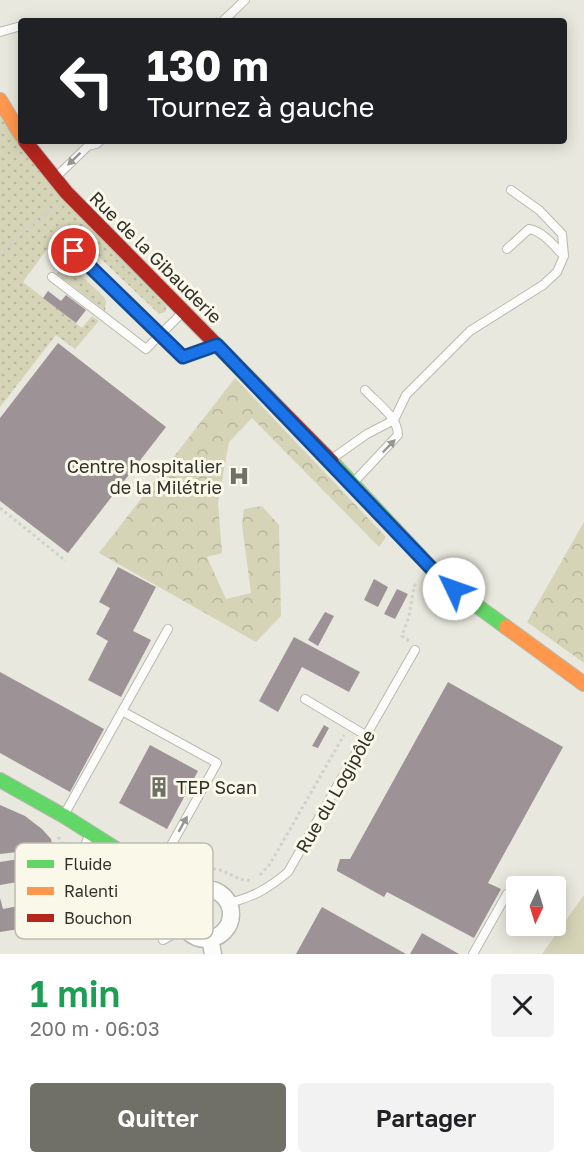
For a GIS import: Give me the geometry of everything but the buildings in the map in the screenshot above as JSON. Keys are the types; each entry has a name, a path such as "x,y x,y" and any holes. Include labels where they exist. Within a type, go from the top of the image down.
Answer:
{"street":[{"path":"0,100 18,130"},
{"name":"Rue de la Gibauderie","path":"27,144 55,178 330,460 432,569 454,589 584,684"},
{"path":"0,780 64,816 105,843"},
{"path":"212,946 228,924 230,910 228,903 218,892 213,891"}],"lane":[{"path":"226,18 245,0"},
{"path":"0,32 18,27"},
{"path":"55,178 88,146 98,144"},
{"path":"330,460 367,434 394,420 406,395 470,331 543,285 557,272 564,256 562,234 539,210 510,190"},
{"path":"507,249 529,229 542,234 564,256"},
{"path":"74,251 183,357 217,345"},
{"path":"52,277 146,349 184,311"},
{"path":"352,484 398,435 398,427 394,420 364,390"},
{"path":"64,816 168,629"},
{"name":"Rue du Logipôle","path":"228,903 268,889 288,872 415,650"},
{"path":"305,699 367,735"},
{"path":"122,711 217,763 172,843"},
{"path":"86,843 90,833"},
{"path":"473,954 506,896"}],"path":[{"path":"0,255 60,198"},
{"path":"0,508 66,561"}],"green space":[{"path":"0,114 18,135 18,144 26,144 167,307 165,312 159,314 82,241 65,260 103,296 106,301 105,311 57,274 66,262 47,249 23,282 82,328 92,316 99,321 75,349 56,335 0,407"},
{"path":"235,378 386,537 379,547 252,418 229,442 218,503 222,553 207,557 226,599 251,593 242,525 244,509 262,506 279,525 281,616 256,642 99,553"},
{"path":"584,522 584,663 527,622"},
{"path":"584,895 584,954 542,954 555,936 566,936 566,920"}],"traffic: fast":[{"path":"332,462 432,569 454,589 506,627"},
{"path":"0,780 107,843"}],"traffic: slow":[{"path":"0,100 18,130"},
{"path":"506,627 584,684"}],"traffic: jam":[{"path":"27,144 66,192 332,462"}],"place":[{"name":"Centre hospitalier de la Milétrie","path":"239,476"},
{"name":"TEP Scan","path":"159,787"}],"route":[{"path":"74,251 183,357 217,345 432,569 454,589"}]}
